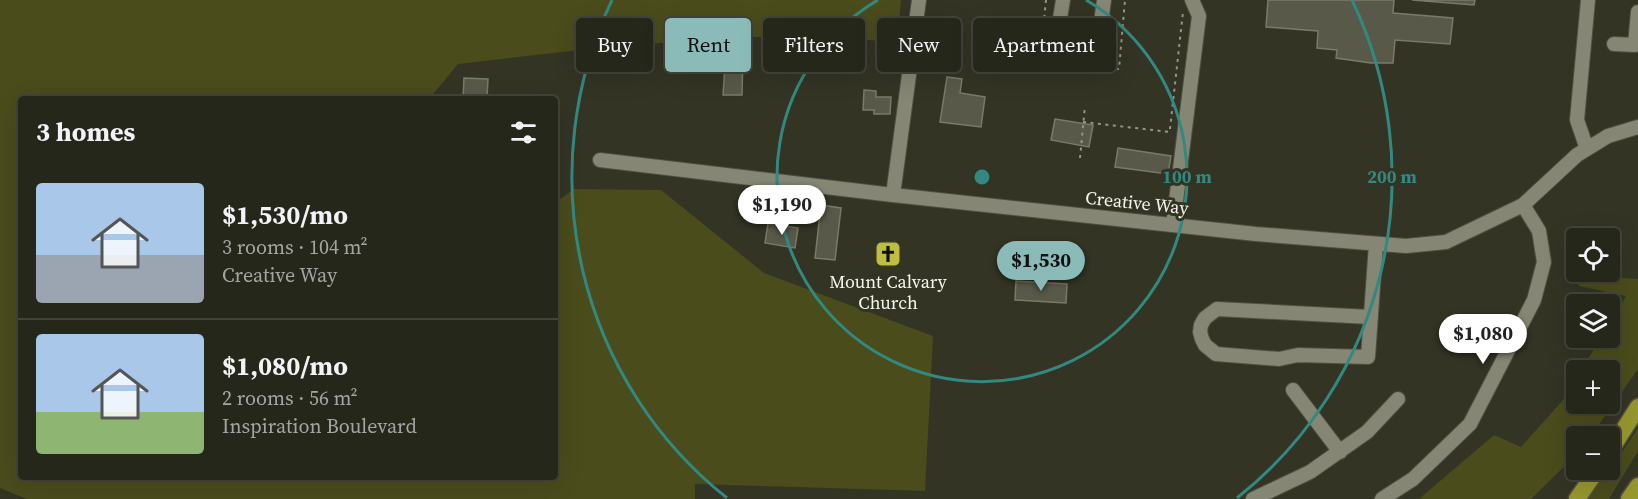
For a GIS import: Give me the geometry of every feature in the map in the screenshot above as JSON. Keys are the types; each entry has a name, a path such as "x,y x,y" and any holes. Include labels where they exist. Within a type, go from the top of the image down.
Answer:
{"main road":[{"path":"1620,436 1638,407"},
{"path":"1577,499 1590,480"},
{"path":"1629,499 1638,486"}],"street":[{"path":"893,195 919,0"},
{"path":"1063,0 1058,31 1065,51 1074,56 1090,57 1098,45 1104,0"},
{"path":"1173,225 1199,16 1192,0"},
{"path":"1587,149 1577,120 1588,0"},
{"path":"1614,44 1635,45 1638,12"},
{"name":"Creative Way","path":"600,160 893,195 1256,234 1406,246 1446,242 1523,205 1577,155 1608,136 1638,127"},
{"path":"1382,499 1413,479 1470,424 1534,300 1544,262 1539,231 1523,205"},
{"path":"1370,316 1217,309 1205,318 1200,332 1205,345 1216,354 1279,359 1298,355 1368,357 1376,243"},
{"path":"1293,390 1340,452"},
{"path":"1252,499 1310,472 1340,452 1367,432 1398,399"}],"path":[{"path":"1080,158 1085,106"},
{"path":"1083,122 1170,132"}],"shaded area":[{"path":"0,0 901,0 899,18 877,18 877,40 865,40 865,18 763,18 763,37 751,37 751,18 665,18 665,43 653,44 653,18 576,18 576,50 458,64 431,96 18,96 18,480 558,480 558,201 574,189 661,190 764,273 933,336 925,491 695,484 695,499 27,499 0,488"},
{"path":"1620,278 1638,279 1638,369 1620,395 1620,360 1587,360 1595,348 1620,348 1620,306 1626,296 1579,286 1579,282 1620,282"},
{"path":"1566,395 1566,414 1606,414 1598,426 1566,426 1566,465 1531,499 1419,499 1494,435 1521,447"},
{"path":"1638,428 1638,451 1609,499 1584,499 1601,480 1620,480 1620,455"}],"building":[{"path":"1268,0 1394,0 1393,13 1453,18 1450,44 1395,40 1393,63 1371,63 1336,58 1337,50 1317,48 1318,31 1266,27"},
{"path":"1412,0 1475,0 1474,5"},
{"path":"725,72 743,72 742,95 723,95"},
{"path":"947,77 962,79 960,93 985,97 981,127 940,122"},
{"path":"464,78 488,79 487,96 463,96"},
{"path":"864,90 876,91 876,97 891,97 890,114 874,114 874,110 863,110"},
{"path":"1055,119 1093,125 1089,147 1051,140"},
{"path":"1118,148 1171,156 1168,174 1115,167"},
{"path":"821,205 841,208 835,260 815,258"},
{"path":"768,223 798,228 795,248 765,243"},
{"path":"1016,281 1067,284 1066,303 1015,300"}],"place":[{"name":"Mount Calvary Church","path":"888,254"}]}
